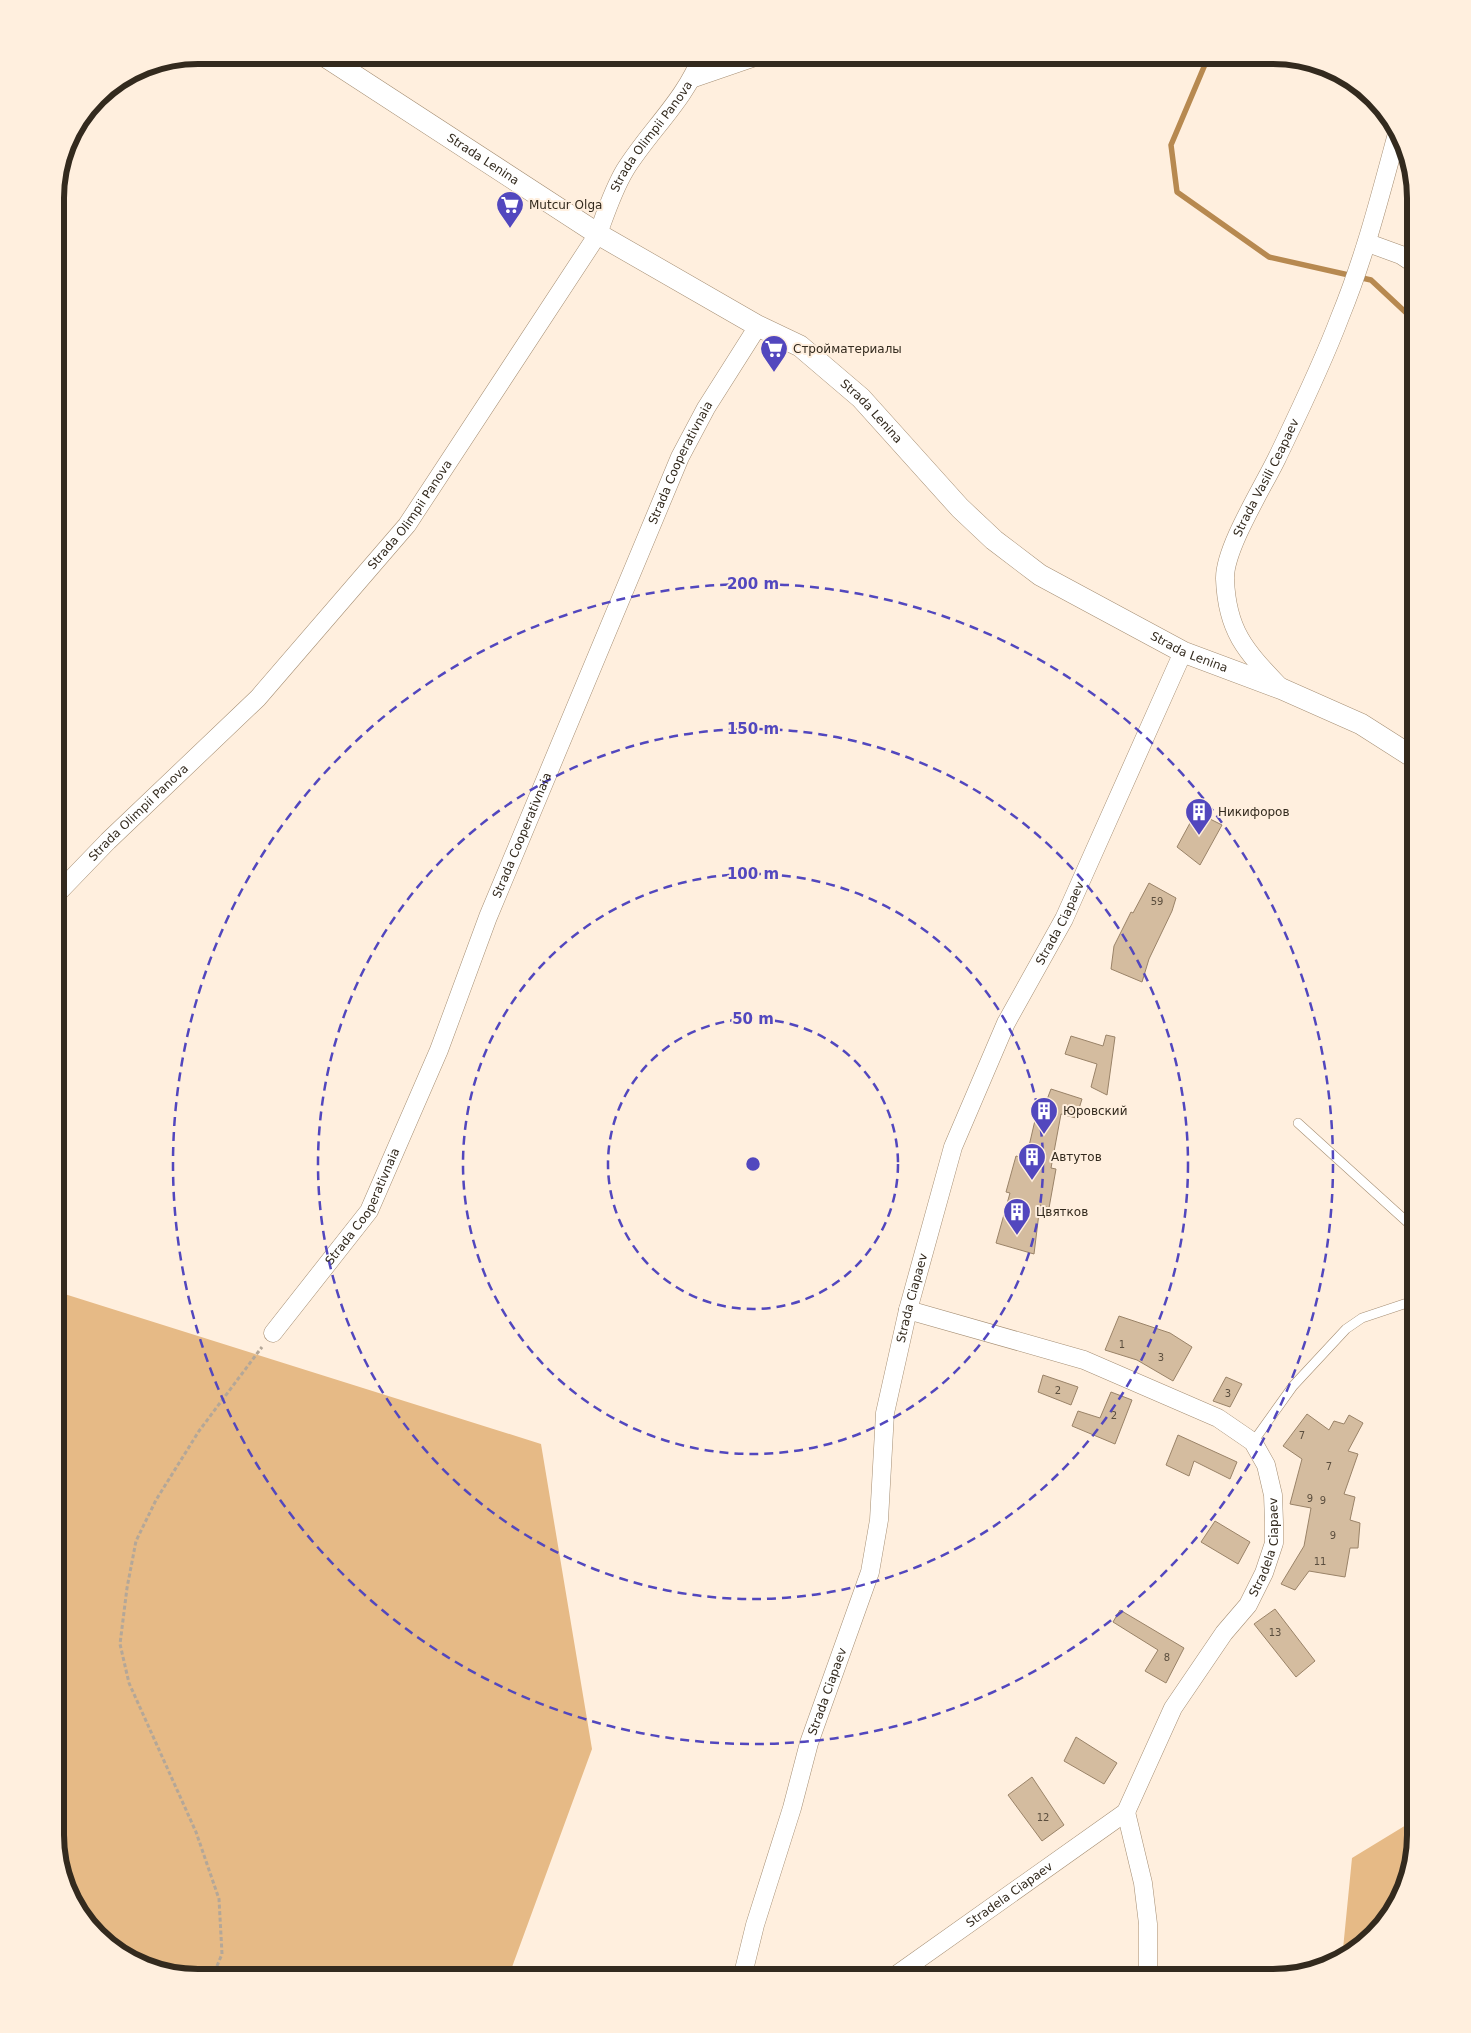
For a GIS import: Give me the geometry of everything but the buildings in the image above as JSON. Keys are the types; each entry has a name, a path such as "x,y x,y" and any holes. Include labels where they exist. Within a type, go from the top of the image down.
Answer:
{"street":[{"name":"Strada Lenina","path":"337,64 598,234 758,326 800,346 861,398 960,508 994,540 1040,575 1183,652 1282,689 1361,724 1407,753"},
{"name":"Strada Olimpii Panova","path":"64,887 108,841 258,698 407,525 598,234 614,191 626,169 694,78 699,64"},
{"name":"Strada Olimpii Panova","path":"694,78 734,64"},
{"name":"Strada Vasili Ceapaev","path":"1282,689 1249,654 1230,619 1225,577 1236,537 1277,458 1340,318 1368,243 1395,142"},
{"path":"1368,243 1407,259"},
{"name":"Strada Cooperativnaia","path":"273,1333 369,1211 439,1050 488,917 680,457 706,408 758,326"},
{"name":"Strada Ciapaev","path":"744,1969 755,1925 792,1808 809,1742 870,1572 879,1520 886,1413 908,1310 953,1147 1006,1023 1064,919 1183,652"},
{"name":"Stradela Ciapaev","path":"905,1969 1126,1812 1173,1708 1224,1633 1248,1605 1264,1574 1274,1543 1273,1494 1266,1465 1253,1442 1218,1418 1084,1360 908,1310"},
{"path":"1126,1812 1143,1884 1148,1924 1148,1969"}],"lane":[{"path":"1298,1123 1407,1222"},
{"path":"1253,1442 1293,1386 1346,1329 1362,1318 1407,1303"}],"path":[{"path":"216,1969 222,1954 219,1899 196,1832 129,1683 120,1644 127,1588 136,1541 156,1500 198,1431 273,1333"}],"shaded area":[{"path":"64,1294 541,1444 592,1749 511,1969 189,1969 163,1965 147,1959 131,1951 103,1930 82,1902 74,1886 68,1870 65,1852"},
{"path":"1407,1824 1403,1870 1389,1902 1368,1930 1343,1949 1352,1858"}],"waterway":[{"path":"1205,64 1171,145 1177,192 1269,257 1371,280 1407,314"}],"place":[{"name":"Mutcur Olga","path":"510,229"},
{"name":"Стройматериалы","path":"774,373"},
{"name":"Никифоров","path":"1199,836"},
{"name":"Юровский","path":"1044,1135"},
{"name":"Автутов","path":"1032,1181"},
{"name":"Цвятков","path":"1017,1236"}]}
